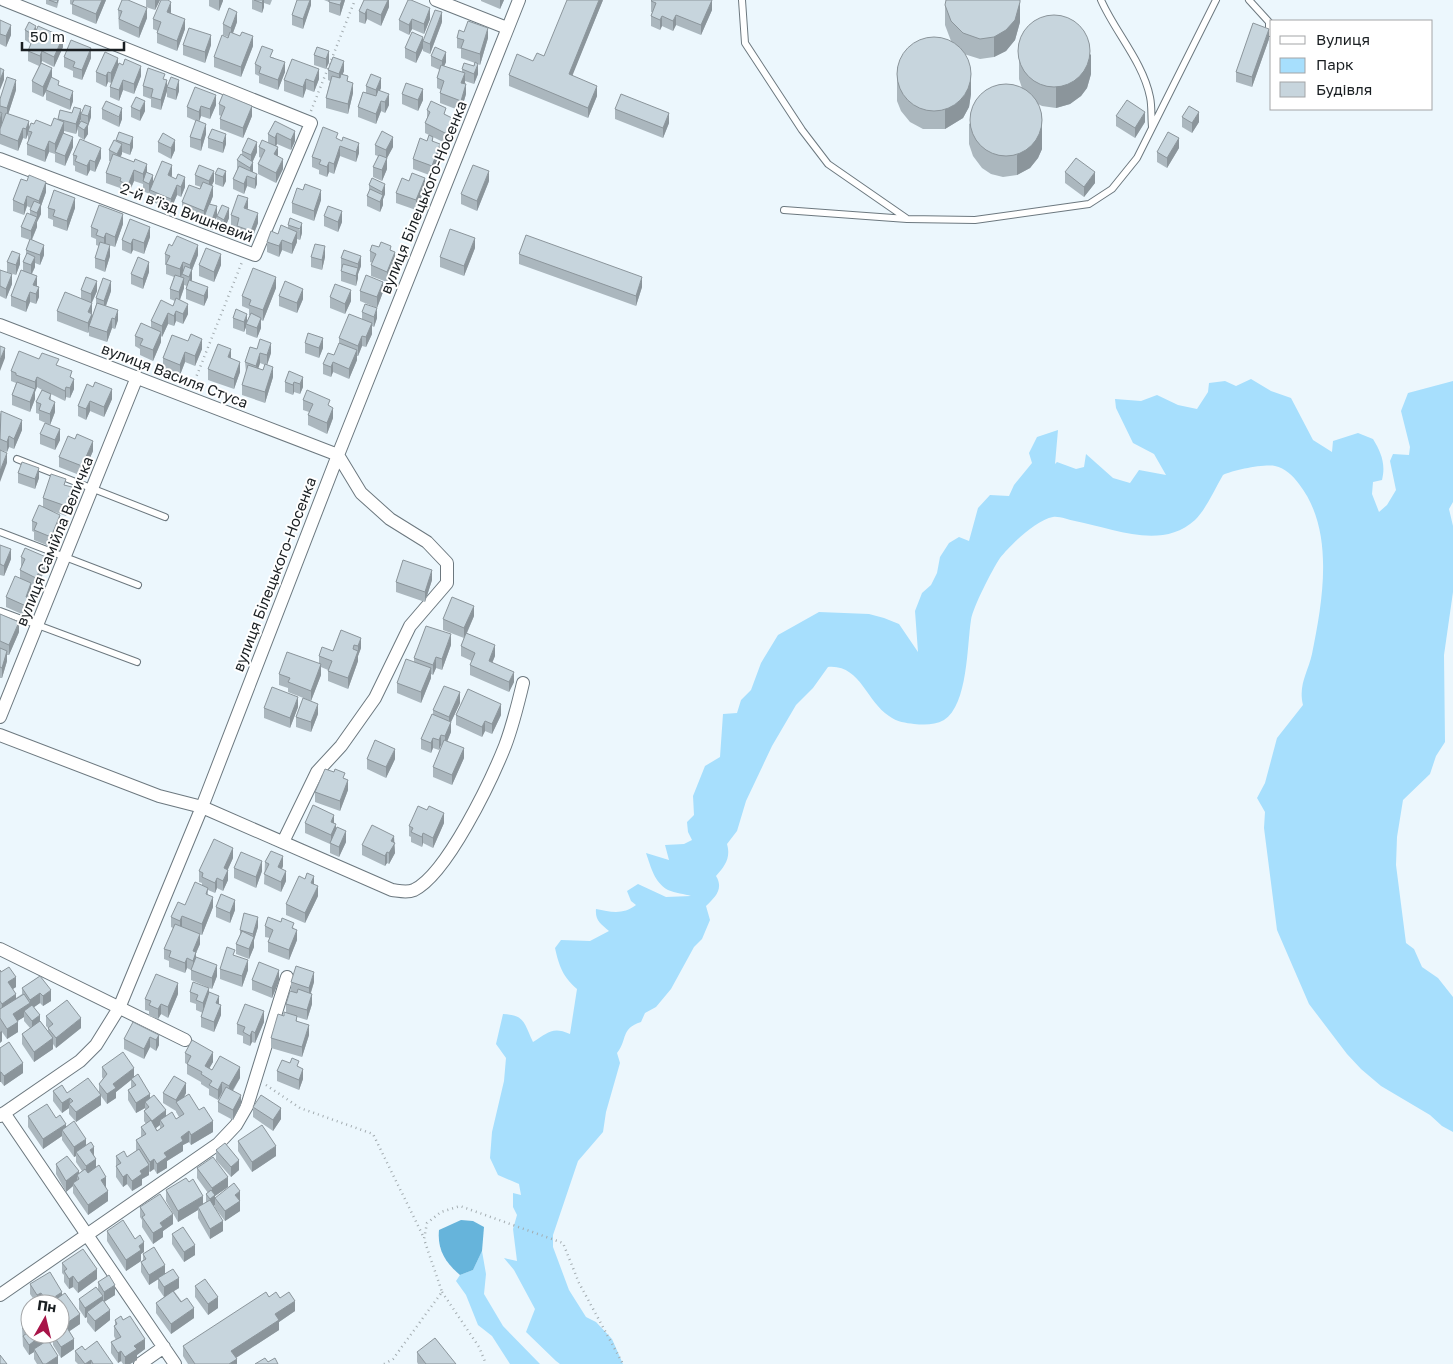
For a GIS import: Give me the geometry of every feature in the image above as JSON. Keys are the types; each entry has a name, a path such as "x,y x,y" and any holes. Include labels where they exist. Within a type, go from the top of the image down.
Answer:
{"street":[{"path":"4,0 306,122"},
{"path":"436,0 508,28"},
{"name":"вулиця Білецького-Носенка","path":"2,1114 80,1060 96,1045 119,1008 202,807 338,455 519,0"},
{"name":"2-й вʼїзд Вишневий","path":"0,159 255,255 311,123 306,122"},
{"name":"вулиця Василя Стуса","path":"0,325 338,455"},
{"name":"вулиця Самійла Величка","path":"0,718 136,377"},
{"path":"283,842 317,772 341,746 375,698 410,626 447,583 448,563 427,542 390,519 361,494 338,455"},
{"path":"0,735 159,796 202,807 392,890 405,892 413,891 428,881 460,837 505,746 523,683"},
{"path":"0,948 185,1040"},
{"path":"0,1295 218,1144 236,1125 247,1106 257,1078 287,977"},
{"path":"2,1114 87,1234 175,1364"},
{"path":"140,1364 164,1347"}],"lane":[{"path":"742,0 745,44 802,130 828,164 907,219"},
{"path":"1101,0 1112,24 1140,69 1150,97 1152,129"},
{"path":"784,210 907,219 975,220 1089,204 1112,189 1137,158 1216,0"},
{"path":"1248,0 1269,22 1269,33"},
{"path":"17,459 165,517"},
{"path":"0,532 138,585"},
{"path":"0,611 137,662"}],"path":[{"path":"306,122 355,0"},
{"path":"188,398 246,252"},
{"path":"257,1078 300,1108 373,1134 424,1239 442,1292 479,1347 486,1364"},
{"path":"424,1239 427,1223 441,1212 460,1206 563,1243 579,1283 623,1364"},
{"path":"384,1364 393,1359 442,1292"}],"green space":[{"path":"1251,379 1271,391 1291,398 1313,440 1332,452 1333,441 1358,433 1373,439 1383,463 1382,480 1373,482 1372,494 1379,512 1387,505 1396,490 1390,461 1393,454 1409,455 1410,447 1401,411 1408,393 1453,381 1453,502 1449,509 1453,526 1453,592 1444,655 1445,742 1436,756 1430,774 1403,800 1397,837 1396,865 1406,943 1414,949 1422,967 1438,978 1453,997 1453,1132 1442,1126 1430,1115 1381,1086 1347,1054 1309,1004 1277,930 1264,828 1265,812 1257,798 1265,783 1277,738 1303,705 1302,691 1312,654 1322,589 1322,544 1318,522 1310,502 1299,484 1289,473 1275,466 1241,469 1228,473 1223,475 1207,504 1195,520 1182,529 1167,534 1152,536 1136,535 1053,517 1031,528 1017,540 1000,558 992,571 972,614 965,674 958,702 944,720 933,724 922,724 905,723 895,720 874,702 862,685 848,671 828,667 813,688 796,705 772,746 746,801 737,831 727,844 728,854 726,861 716,876 719,889 706,906 710,920 702,939 694,947 671,989 656,1007 645,1013 641,1022 627,1031 617,1053 620,1063 606,1112 603,1132 578,1161 553,1235 553,1247 569,1290 586,1317 596,1322 612,1339 623,1364 560,1364 526,1332 535,1309 514,1270 504,1258 517,1261 513,1229 517,1215 513,1207 513,1193 521,1195 519,1184 498,1175 490,1158 492,1132 504,1081 506,1058 496,1044 503,1014 516,1016 520,1019 526,1025 533,1042 554,1031 570,1034 577,989 565,976 558,960 555,948 561,940 590,941 609,931 598,919 596,909 617,912 631,908 636,905 631,901 627,891 638,884 666,897 691,896 663,887 654,874 646,853 669,860 665,845 684,844 692,840 688,832 687,822 694,815 693,796 705,766 720,757 723,714 737,713 741,700 751,690 761,663 778,635 819,612 869,614 899,624 918,652 915,611 922,593 931,585 937,573 940,557 949,543 959,537 969,541 978,508 990,495 1009,496 1014,485 1032,463 1029,453 1037,437 1058,430 1055,464 1057,462 1076,469 1084,467 1086,454 1113,478 1130,483 1139,470 1166,475 1154,454 1133,443 1116,408 1115,399 1141,401 1157,395 1178,405 1197,409 1208,392 1209,383 1225,381 1236,386"},
{"path":"482,1251 486,1274 484,1294 503,1326 540,1364 510,1364 492,1336 478,1325 466,1295 456,1281 460,1275 473,1270"}],"shaded area":[{"path":"461,1220 473,1221 484,1227 482,1251 473,1270 460,1275 451,1266 441,1250 439,1230"}],"building":[{"path":"74,0 102,0 96,14 72,4"},
{"path":"122,0 128,0 147,8 139,28 119,19 122,11 118,10"},
{"path":"161,0 171,2 167,12 185,19 177,41 157,33 161,22 153,19"},
{"path":"297,0 310,0 303,19 292,15"},
{"path":"329,0 342,0 340,5 329,2"},
{"path":"364,0 388,0 381,15 367,9 365,14 359,11"},
{"path":"408,0 430,8 424,24 412,19 409,25 399,20"},
{"path":"567,0 599,0 569,74 597,86 588,108 509,75 517,54 533,61 537,53 544,56"},
{"path":"652,0 712,0 701,25 676,15 673,21 662,16 660,20 651,16 656,3"},
{"path":"946,0 1020,0 1020,2 1015,20 1006,30 994,37 980,39 963,33 951,21 945,5"},
{"path":"229,8 237,12 231,28 223,24"},
{"path":"435,10 442,12 430,44 423,41"},
{"path":"1054,15 1074,21 1084,31 1090,51 1084,71 1074,81 1054,87 1034,81 1024,71 1018,51 1024,31 1034,21"},
{"path":"0,20 11,25 6,36 0,34"},
{"path":"468,21 488,28 480,54 461,48 464,40 457,38 459,30 464,32"},
{"path":"29,22 36,26 32,34 25,30"},
{"path":"1253,23 1269,29 1252,77 1236,72"},
{"path":"38,26 63,37 54,57 42,51 40,56 28,51"},
{"path":"189,28 211,35 205,52 183,45"},
{"path":"230,32 240,36 242,32 253,36 241,67 214,57 222,35 228,38"},
{"path":"412,32 423,37 416,53 405,48"},
{"path":"934,37 948,40 960,48 968,60 971,74 968,88 960,100 948,108 934,111 920,108 908,100 900,88 897,74 900,60 908,48 920,40"},
{"path":"71,40 91,48 82,70 73,67 75,62 64,57"},
{"path":"262,46 273,50 270,57 285,62 278,80 259,73 261,67 255,64"},
{"path":"317,47 329,51 326,59 314,55"},
{"path":"435,47 446,52 442,61 431,56"},
{"path":"105,52 118,58 111,73 108,72 106,76 96,72"},
{"path":"333,57 344,61 339,74 328,70"},
{"path":"125,59 141,66 134,84 123,80 119,90 110,87 119,63 123,65"},
{"path":"292,59 319,69 314,82 306,79 303,87 284,80"},
{"path":"475,62 478,64 474,74 462,69 464,63 474,66"},
{"path":"41,63 52,68 43,87 32,81"},
{"path":"441,65 465,73 461,83 466,84 461,101 440,93 444,81 437,78"},
{"path":"0,68 4,70 0,80"},
{"path":"148,68 165,74 163,79 167,80 161,100 151,97 153,89 143,86"},
{"path":"341,74 348,76 347,81 353,83 348,104 326,98 332,76 340,78"},
{"path":"371,74 381,78 376,90 366,86"},
{"path":"7,77 16,80 7,108 0,106 0,99"},
{"path":"51,77 59,81 58,85 73,91 70,100 46,90"},
{"path":"171,77 179,80 176,90 167,87"},
{"path":"406,83 423,89 418,100 402,94"},
{"path":"1013,84 1032,94 1040,106 1042,120 1040,134 1032,146 1020,154 999,156 980,146 972,134 970,113 980,94 992,86"},
{"path":"195,87 216,95 210,109 201,106 199,112 187,107"},
{"path":"378,90 389,94 385,102 381,101 376,114 358,107 363,92 376,96"},
{"path":"223,94 252,106 243,128 220,119 225,107 219,104"},
{"path":"621,94 669,113 663,128 615,109"},
{"path":"136,97 145,101 140,111 131,107"},
{"path":"1127,100 1145,112 1135,128 1116,116"},
{"path":"106,101 122,108 119,117 102,109"},
{"path":"431,101 446,108 444,114 454,119 447,134 425,123 430,112 427,110"},
{"path":"85,105 91,107 88,116 81,114"},
{"path":"1189,106 1199,112 1192,123 1182,117"},
{"path":"74,107 81,109 76,124 58,119 60,110 72,113"},
{"path":"6,113 29,121 26,129 23,128 18,141 0,134"},
{"path":"54,118 64,122 55,144 49,141 45,151 27,144 32,132 28,131 31,123 34,124 36,120 51,126"},
{"path":"196,120 206,124 201,140 190,137"},
{"path":"81,121 88,124 84,130 78,126"},
{"path":"275,121 295,131 291,140 277,133 275,138 268,134"},
{"path":"323,127 338,133 336,138 342,141 343,137 359,143 356,152 340,146 334,164 329,162 327,167 319,164 321,160 312,157"},
{"path":"212,129 226,134 223,143 208,138"},
{"path":"382,131 393,137 386,150 375,145"},
{"path":"119,132 133,137 130,145 116,140"},
{"path":"1168,132 1179,138 1167,158 1157,152"},
{"path":"63,133 73,137 65,156 55,152"},
{"path":"163,133 175,140 171,148 158,142"},
{"path":"429,135 433,137 432,141 440,144 432,166 413,159 420,138 427,141"},
{"path":"248,138 257,142 251,155 242,151"},
{"path":"80,139 101,148 95,162 90,160 87,166 75,161 77,156 73,155"},
{"path":"114,140 122,144 117,154 109,150"},
{"path":"262,140 278,147 274,154 283,159 276,173 258,164 265,150 259,147"},
{"path":"113,154 134,162 135,159 147,164 143,174 134,170 128,185 120,181 121,178 106,173"},
{"path":"241,154 253,162 250,168 237,160"},
{"path":"379,155 387,158 382,170 373,167"},
{"path":"1076,158 1095,172 1084,187 1065,172"},
{"path":"162,161 172,165 168,175 176,179 178,174 185,177 181,187 177,185 171,199 150,190"},
{"path":"199,165 214,171 209,181 195,175"},
{"path":"473,165 489,171 477,201 461,194"},
{"path":"239,166 257,174 255,179 247,176 244,184 233,179"},
{"path":"218,168 226,171 223,177 215,174"},
{"path":"146,172 153,175 149,184 143,181"},
{"path":"412,173 425,178 416,200 396,193 402,178 409,181"},
{"path":"29,175 46,182 39,201 27,196 24,205 13,200 21,179 27,181"},
{"path":"372,178 385,184 382,192 369,185"},
{"path":"203,182 213,186 204,211 182,202 189,185 200,189"},
{"path":"305,184 321,190 314,211 292,203 297,188 303,190"},
{"path":"370,189 383,195 380,202 367,196"},
{"path":"54,190 75,198 67,221 53,216 55,210 48,208"},
{"path":"238,195 248,198 244,208 258,213 251,231 237,226 239,218 231,215"},
{"path":"34,201 41,204 37,213 30,210"},
{"path":"209,204 217,206 212,220 204,217"},
{"path":"99,205 123,214 115,237 106,233 104,238 96,235 98,230 91,227"},
{"path":"222,205 229,208 224,220 217,216"},
{"path":"328,206 342,211 338,222 324,216"},
{"path":"27,213 37,217 31,231 21,227"},
{"path":"290,218 302,223 300,229 288,225"},
{"path":"130,219 150,227 144,243 133,239 131,244 122,240"},
{"path":"281,225 297,232 292,244 282,240 279,246 267,242 271,231 278,234"},
{"path":"450,229 475,238 464,266 440,257"},
{"path":"526,235 642,277 636,296 519,254"},
{"path":"177,236 198,245 190,265 183,262 180,269 166,264 170,256 165,254 169,244 172,246"},
{"path":"30,239 44,245 40,255 26,250"},
{"path":"100,242 110,245 105,261 95,258"},
{"path":"381,242 391,246 390,250 395,252 387,272 371,265 376,254 370,251 372,245 379,247"},
{"path":"315,244 325,246 322,260 311,257"},
{"path":"206,248 221,254 214,272 199,265"},
{"path":"344,250 361,256 358,264 341,258"},
{"path":"12,251 20,254 16,265 7,262"},
{"path":"27,253 35,257 31,265 23,262"},
{"path":"138,257 149,262 143,279 131,274"},
{"path":"343,264 358,268 356,276 341,271"},
{"path":"185,266 192,269 189,277 182,274"},
{"path":"253,268 276,277 263,310 249,305 251,300 242,296"},
{"path":"0,270 12,274 6,289 0,286"},
{"path":"21,270 37,276 33,285 39,287 36,294 30,292 26,302 11,296"},
{"path":"175,275 184,278 179,292 170,289"},
{"path":"366,275 383,282 377,297 360,291"},
{"path":"86,277 97,281 91,294 81,290"},
{"path":"103,278 111,281 104,301 96,298"},
{"path":"189,280 208,287 204,296 186,289"},
{"path":"285,281 303,289 297,303 279,296"},
{"path":"335,284 351,290 345,304 330,297"},
{"path":"65,292 92,303 88,312 92,314 88,323 57,311"},
{"path":"176,298 188,304 183,314 176,311 174,316 168,313 162,326 151,321 161,300 173,306"},
{"path":"97,303 118,310 115,319 112,318 107,332 89,326"},
{"path":"365,304 377,308 374,317 362,312"},
{"path":"236,309 247,314 244,322 233,318"},
{"path":"251,313 261,318 257,328 246,324"},
{"path":"349,314 372,323 366,337 362,336 358,346 339,338"},
{"path":"141,323 161,332 153,350 140,345 143,339 135,336"},
{"path":"308,333 323,338 319,348 305,343"},
{"path":"191,334 202,339 195,356 185,352 180,365 163,358 172,335 188,341"},
{"path":"260,339 271,343 267,355 260,353 256,366 245,362 250,347 257,349"},
{"path":"339,343 357,350 349,369 333,362 331,367 323,364 328,353 334,355"},
{"path":"218,344 231,349 228,357 240,362 234,379 208,369"},
{"path":"0,346 5,348 0,360"},
{"path":"19,351 39,359 42,353 59,359 56,365 72,371 70,377 74,379 70,388 66,387 65,391 37,377 35,382 16,375 16,373 11,371"},
{"path":"265,364 273,367 265,392 242,385 248,365 263,370"},
{"path":"289,371 303,377 300,384 294,382 293,385 285,382"},
{"path":"17,382 35,389 30,402 12,395"},
{"path":"95,382 112,389 104,407 90,401 86,409 78,406 87,384 93,387"},
{"path":"42,390 51,394 49,399 55,402 50,414 39,410 41,404 36,402"},
{"path":"307,390 330,400 328,405 333,408 327,423 308,415 313,404 303,400"},
{"path":"1,411 22,420 14,439 9,436 7,442 0,439"},
{"path":"45,423 60,429 55,440 40,434"},
{"path":"77,434 93,441 82,466 59,457 68,436 75,439"},
{"path":"0,450 7,453 0,471"},
{"path":"22,462 39,468 35,479 18,473"},
{"path":"51,474 66,479 64,485 72,487 66,506 43,498"},
{"path":"39,505 60,515 51,537 34,530 37,523 32,521"},
{"path":"0,545 11,549 4,566 0,564"},
{"path":"25,548 46,557 36,578 20,570 25,559 21,557"},
{"path":"403,560 432,570 425,592 396,582"},
{"path":"15,576 31,583 26,597 29,598 26,606 6,597"},
{"path":"452,597 474,606 464,628 443,619"},
{"path":"0,614 19,622 9,645 0,641"},
{"path":"426,626 451,634 442,659 436,657 433,665 414,658"},
{"path":"341,630 361,638 358,646 354,645 353,649 358,651 348,678 328,671 332,661 319,656 322,647 333,651"},
{"path":"466,633 495,645 489,661 514,672 509,682 470,665 475,653 461,646"},
{"path":"0,648 7,651 2,668 0,667"},
{"path":"287,652 321,664 311,691 288,682 290,678 279,674"},
{"path":"406,659 431,668 421,692 397,683"},
{"path":"444,686 460,692 449,717 433,710"},
{"path":"272,687 298,697 290,718 264,708"},
{"path":"468,689 501,704 492,724 485,721 482,727 456,715"},
{"path":"303,698 318,704 311,722 296,717"},
{"path":"432,714 451,722 445,736 441,735 439,740 433,738 431,743 421,739"},
{"path":"375,740 395,749 386,767 367,759"},
{"path":"444,740 464,748 452,775 433,767"},
{"path":"325,769 334,772 335,769 345,773 343,778 348,780 340,801 315,792"},
{"path":"313,805 334,815 331,822 336,824 331,835 305,823"},
{"path":"418,806 427,810 429,806 444,813 433,838 423,833 422,837 411,832 413,828 409,826"},
{"path":"372,825 394,836 391,841 395,843 385,856 362,845"},
{"path":"337,827 346,831 339,847 330,843"},
{"path":"214,839 233,848 224,868 228,870 223,881 217,878 215,883 202,877 203,873 199,871"},
{"path":"271,851 283,856 278,867 286,871 281,882 264,874 269,864 265,862"},
{"path":"241,852 262,861 256,877 234,868"},
{"path":"307,873 314,876 311,883 318,886 305,913 286,904 299,876 305,879"},
{"path":"195,882 208,888 206,894 213,897 202,924 182,916 180,921 171,917 178,902 185,905"},
{"path":"221,894 235,900 230,913 216,907"},
{"path":"244,913 258,917 253,934 240,930"},
{"path":"268,917 281,922 282,918 294,923 292,928 297,930 289,950 268,942 273,930 265,926"},
{"path":"175,924 200,934 193,951 196,952 193,961 187,958 185,963 169,957 171,951 164,949"},
{"path":"242,931 254,937 249,949 236,944"},
{"path":"227,947 235,950 233,955 248,960 242,976 220,969"},
{"path":"196,957 217,965 212,978 191,970"},
{"path":"259,962 279,970 272,988 252,980"},
{"path":"296,966 314,972 309,988 291,982"},
{"path":"9,967 16,977 8,982 16,994 2,1004 0,1001 0,970 1,972"},
{"path":"156,974 178,983 168,1007 161,1004 158,1009 149,1005 151,1001 145,999"},
{"path":"40,976 51,990 43,996 40,993 30,1000 22,988"},
{"path":"193,982 209,988 203,1003 196,1000 198,995 190,992"},
{"path":"298,989 312,994 307,1010 286,1004 290,991 297,993"},
{"path":"209,992 219,996 216,1003 221,1005 214,1022 201,1017"},
{"path":"24,994 30,1003 13,1014 18,1022 7,1029 0,1018 0,1009"},
{"path":"67,1000 81,1018 56,1038 48,1028 53,1024 46,1016"},
{"path":"245,1004 264,1011 255,1033 252,1031 250,1036 243,1032 245,1027 237,1024"},
{"path":"32,1005 40,1015 32,1021 24,1011"},
{"path":"284,1012 297,1016 296,1021 309,1025 302,1047 271,1038 278,1014 284,1016"},
{"path":"40,1021 53,1038 34,1052 22,1034"},
{"path":"133,1022 159,1035 156,1040 150,1037 144,1049 124,1039"},
{"path":"192,1040 213,1052 205,1066 212,1070 220,1056 240,1067 229,1086 222,1082 218,1090 209,1085 212,1081 201,1074 202,1072 187,1064 191,1056 185,1053"},
{"path":"9,1042 23,1063 4,1076 0,1072 0,1048"},
{"path":"123,1052 134,1068 113,1084 116,1088 107,1094 99,1084 107,1074 102,1067"},
{"path":"292,1058 299,1061 297,1066 303,1069 299,1080 277,1071 282,1060 290,1063"},
{"path":"138,1074 150,1094 136,1103 128,1090 136,1085 131,1079"},
{"path":"174,1076 186,1083 176,1100 163,1093"},
{"path":"88,1078 101,1095 76,1112 69,1104 73,1101 70,1098 62,1103 53,1091 62,1085 67,1093"},
{"path":"226,1087 241,1095 233,1110 218,1102"},
{"path":"189,1094 199,1110 204,1107 213,1121 191,1135 189,1131 181,1137 183,1141 164,1153 167,1157 157,1164 154,1159 150,1162 136,1140 146,1134 141,1127 151,1120 157,1131 164,1126 160,1120 172,1112 176,1119 184,1114 176,1102"},
{"path":"154,1095 166,1110 152,1121 144,1111 149,1107 145,1102"},
{"path":"261,1095 281,1108 273,1120 253,1107"},
{"path":"47,1104 56,1118 60,1115 66,1124 43,1139 28,1116"},
{"path":"74,1121 86,1139 74,1147 62,1130"},
{"path":"262,1125 276,1146 252,1162 238,1141"},
{"path":"91,1142 94,1147 90,1150 96,1159 86,1166 76,1152"},
{"path":"225,1143 239,1160 231,1167 216,1150"},
{"path":"139,1149 149,1165 140,1171 142,1174 132,1181 127,1174 123,1177 116,1166 121,1163 116,1156 124,1151 127,1157"},
{"path":"67,1156 79,1171 66,1181 56,1164"},
{"path":"213,1157 228,1177 212,1188 197,1168"},
{"path":"99,1165 106,1177 101,1180 108,1191 88,1205 73,1183 79,1179 77,1175 85,1169 88,1173"},
{"path":"186,1178 189,1182 193,1179 203,1196 178,1211 166,1190"},
{"path":"234,1183 240,1191 235,1195 240,1201 225,1211 215,1198"},
{"path":"211,1190 215,1195 210,1199 206,1194"},
{"path":"160,1194 173,1214 160,1223 163,1227 153,1233 142,1217 145,1215 140,1207"},
{"path":"210,1200 223,1221 210,1229 198,1207"},
{"path":"123,1220 135,1239 140,1235 144,1242 139,1246 141,1250 126,1260 107,1231"},
{"path":"183,1227 195,1245 184,1252 172,1234"},
{"path":"154,1247 165,1265 149,1275 141,1262 146,1259 143,1254"},
{"path":"83,1249 97,1269 78,1283 73,1276 69,1279 64,1271 67,1269 62,1263"},
{"path":"173,1269 179,1278 164,1287 158,1278"},
{"path":"50,1272 62,1292 59,1294 36,1294 30,1284"},
{"path":"109,1275 115,1285 104,1292 98,1282"},
{"path":"205,1279 218,1297 208,1304 195,1286"},
{"path":"96,1287 103,1296 85,1308 79,1299"},
{"path":"173,1291 181,1302 187,1298 194,1308 171,1324 156,1303"},
{"path":"266,1292 269,1297 276,1292 280,1298 289,1292 295,1301 275,1314 279,1320 231,1351 237,1359 229,1364 195,1364 183,1346"},
{"path":"70,1300 80,1314 70,1321"},
{"path":"103,1300 110,1310 95,1321 87,1312"},
{"path":"121,1316 123,1320 130,1316 145,1339 134,1346 137,1349 125,1357 121,1351 118,1353 111,1342 121,1337 114,1326 117,1324 115,1320"},
{"path":"70,1332 74,1339 70,1341"},
{"path":"435,1338 456,1364 426,1364 417,1352"},
{"path":"97,1341 113,1364 93,1364 91,1360 85,1364 75,1351 82,1346 85,1350"},
{"path":"42,1344 50,1344 58,1356 43,1364 34,1349"},
{"path":"0,1355 7,1364 0,1364"},
{"path":"265,1358 268,1362 275,1358 278,1364 255,1364"}]}
